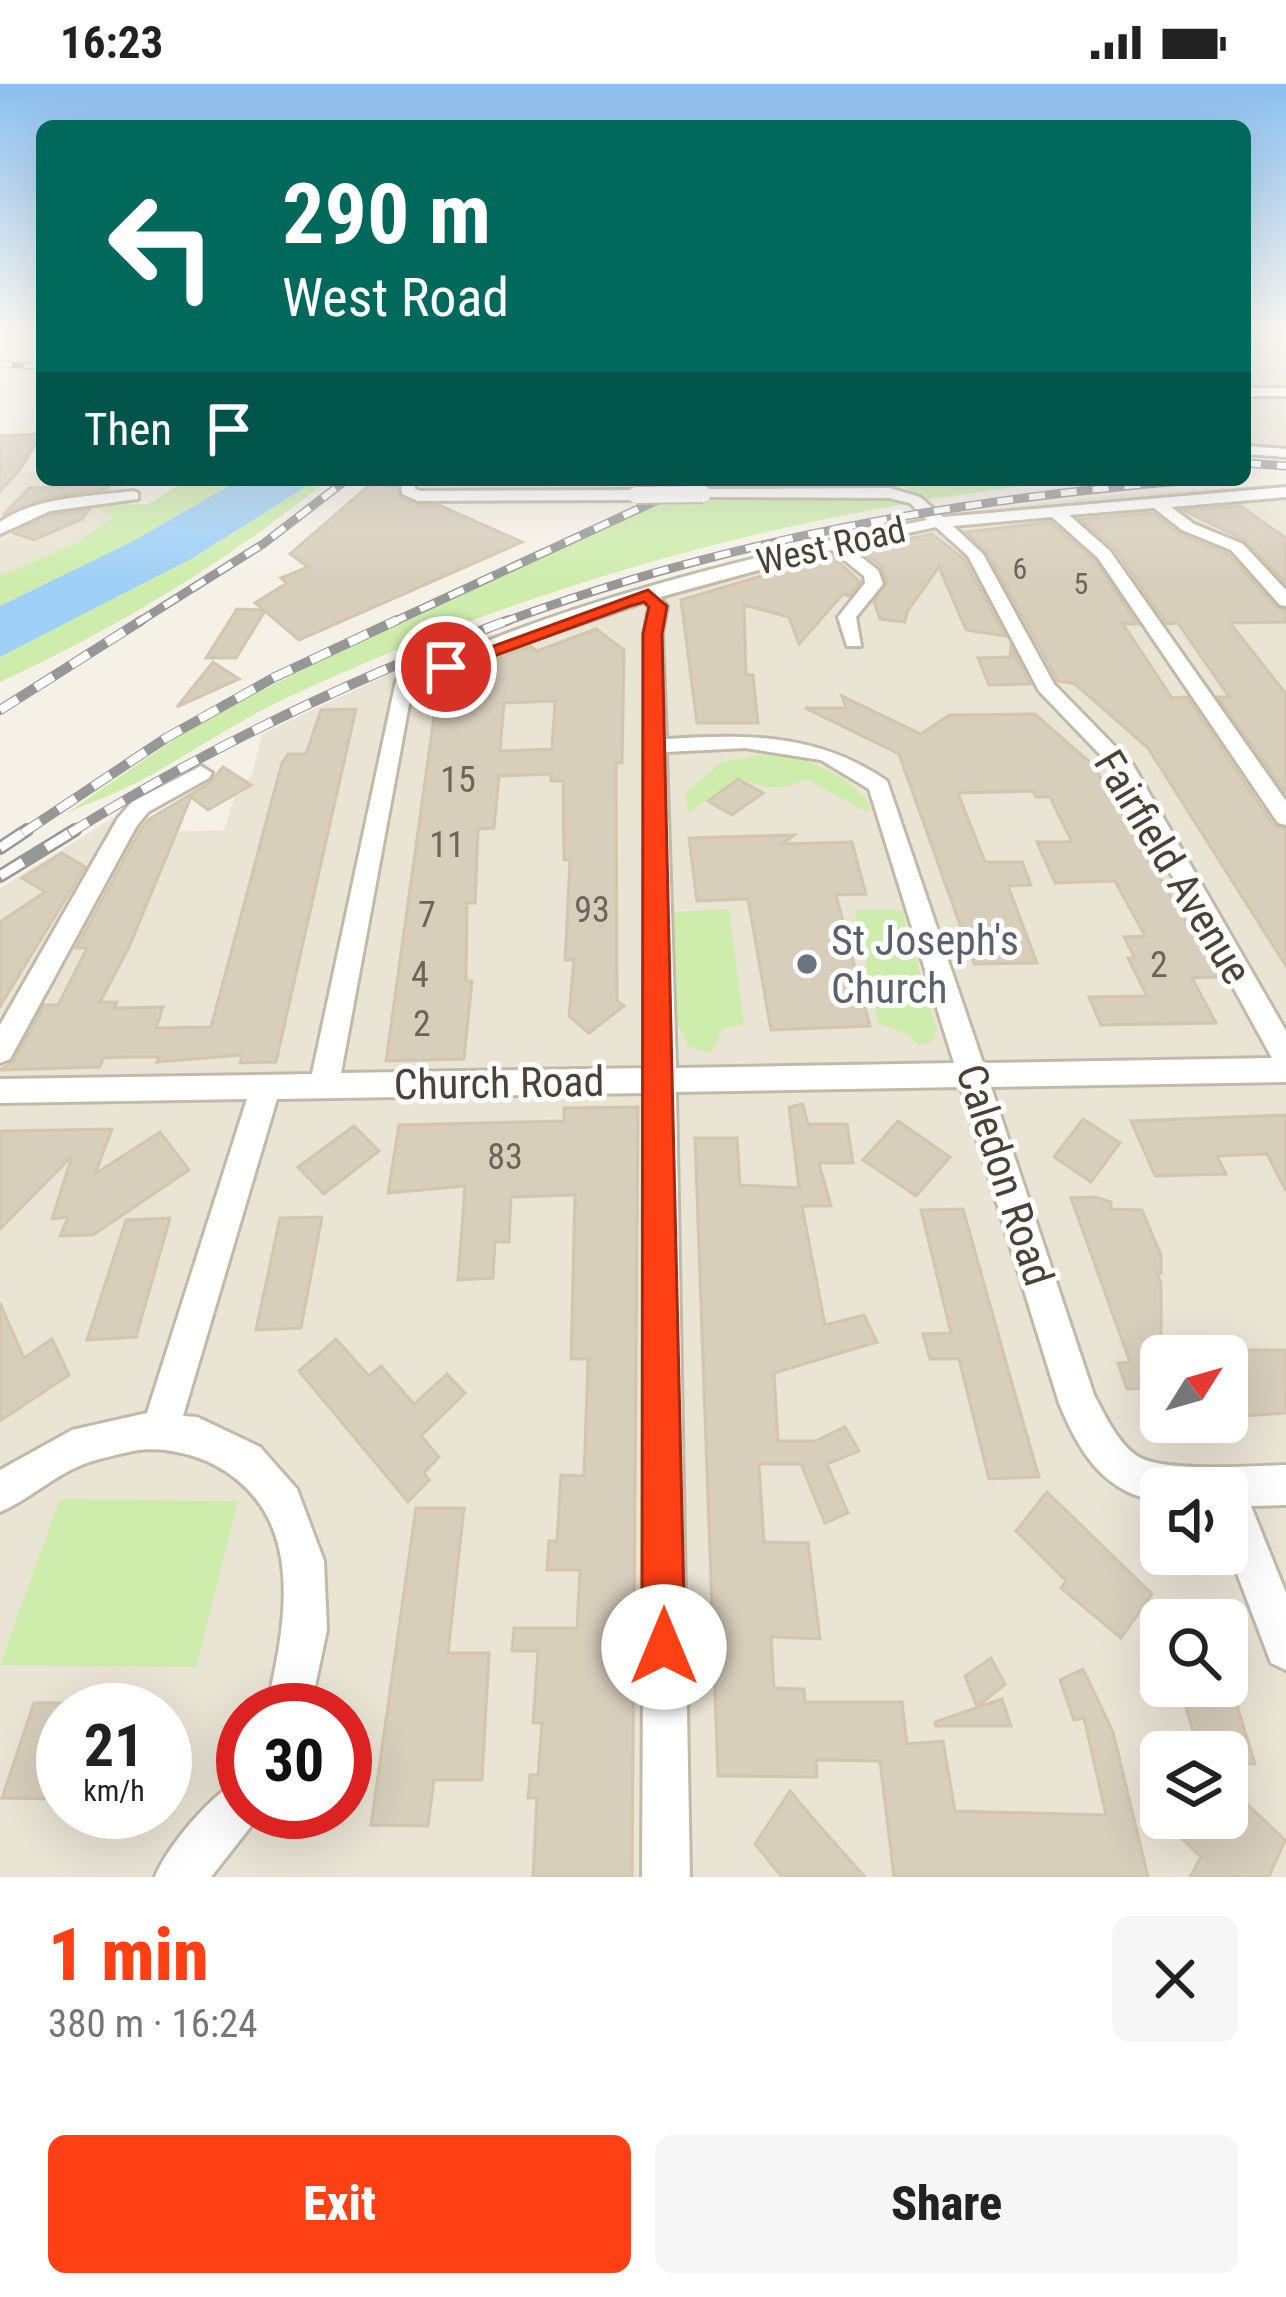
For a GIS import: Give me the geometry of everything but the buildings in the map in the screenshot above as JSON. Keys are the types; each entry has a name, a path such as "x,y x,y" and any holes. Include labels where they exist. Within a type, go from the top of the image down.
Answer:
{"street":[{"path":"1251,450 1286,453"},
{"name":"Fairfield Avenue","path":"407,486 406,491 418,496 890,493 915,500 975,554 1046,687 1122,765 1286,1057"},
{"name":"West Road","path":"324,1085 400,692 412,680 648,595 834,544 939,522 1286,492"},
{"path":"3,523 80,500 134,496"},
{"path":"1154,501 1188,527 1237,548 1286,601"},
{"path":"1055,511 1104,556 1286,818"},
{"path":"834,544 872,574 874,584 847,617 854,642"},
{"path":"648,595 658,606 653,634 666,1877"},
{"name":"Caledon Road","path":"656,746 759,740 816,748 854,765 878,786 1078,1402 1103,1451 1125,1472 1140,1478"},
{"path":"0,1051 140,807 201,773"},
{"name":"Church Road","path":"0,1091 1286,1070"},
{"path":"160,1430 266,1087"},
{"path":"0,1492 75,1448 117,1435 160,1430 196,1434 234,1449 259,1469 290,1514 303,1554 308,1623 295,1683"},
{"name":"Caledon Road","path":"1248,1488 1286,1485"},
{"path":"1248,1550 1286,1648"},
{"path":"179,1877 216,1834"}],"shaded area":[{"path":"1251,414 1286,414 1286,455 1251,452"},
{"path":"0,472 36,472 36,486 139,489 130,503 95,505 116,516 85,539 0,576"},
{"path":"1286,484 1286,1877 0,1877 0,888 127,809 133,822 167,823 165,832 224,830 239,783 251,778 262,734 417,661 790,545 916,519 915,512 941,507 961,512 1115,495"},
{"path":"420,486 655,486 429,490"}],"green space":[{"path":"177,486 229,486 133,541 0,606 0,576 80,541 115,516 91,505 148,504"},
{"path":"307,486 320,486 211,565 129,616 0,682 0,657 191,559"},
{"path":"1021,486 925,500 904,487 695,488"},
{"path":"880,499 906,504 664,558 430,637 278,702 141,780 67,813 198,723 662,501"},
{"path":"776,752 840,777 870,805 868,812 805,779 772,787 739,778 689,812 684,795 721,762"},
{"path":"729,909 744,1025 723,1028 711,1053 688,1046 673,1013 671,912"},
{"path":"855,910 902,910 937,1031 931,1042 918,1046 910,1035 878,1023"},
{"path":"60,1499 238,1501 196,1667 0,1665"}],"water":[{"path":"229,486 307,486 191,559 0,657 0,606 133,541"}],"railway":[{"path":"1251,463 1286,466"},
{"path":"137,623 263,544 338,486"},
{"path":"391,623 688,486"},
{"path":"504,622 670,568 841,528 1125,486"},
{"path":"0,710 142,620"},
{"path":"23,833 166,738 275,677 397,620"},
{"path":"504,622 509,620"},
{"path":"72,832 284,716 504,622"},
{"path":"0,848 27,830"},
{"path":"0,876 72,832"}],"place":[{"name":"St Joseph's Church","path":"807,964"}],"route":[{"path":"446,667 623,602 648,595 658,606 653,634 664,1647"}]}
